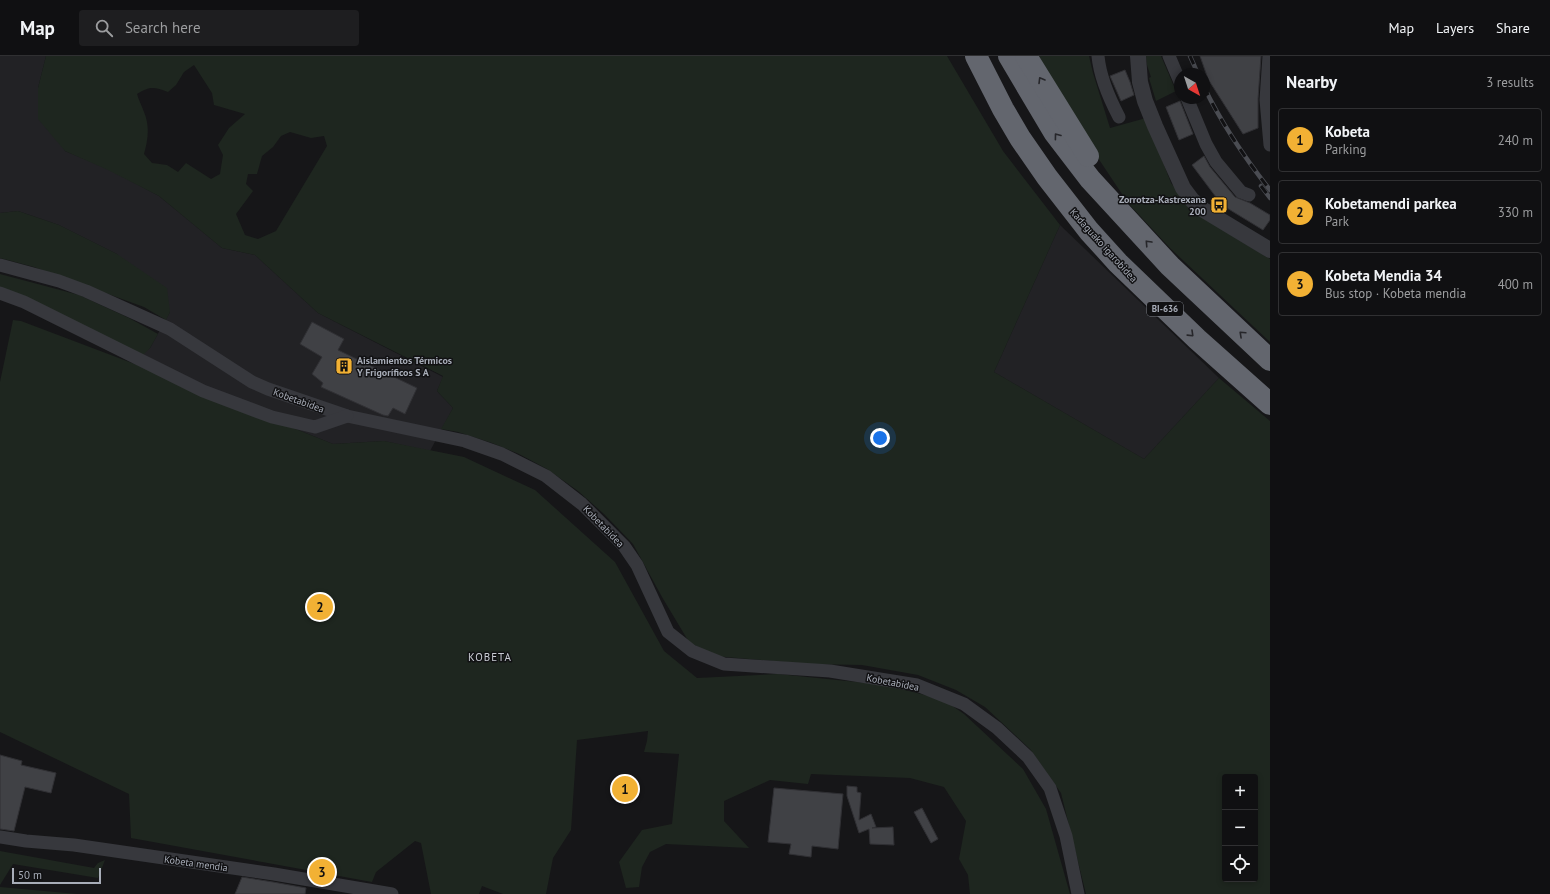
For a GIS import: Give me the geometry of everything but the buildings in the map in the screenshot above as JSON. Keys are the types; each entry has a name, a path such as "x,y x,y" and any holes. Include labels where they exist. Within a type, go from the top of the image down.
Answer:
{"highway":[{"path":"960,56 989,112 1009,143 1037,181 1068,205"},
{"name":"Kadaguako igarobidea","path":"976,56 1003,109 1020,138 1047,177 1089,231 1118,263 1196,339 1270,404"},
{"path":"1008,56 1054,132 1090,179 1170,266 1270,360"},
{"path":"1026,56 1105,181 1117,210"}],"street":[{"path":"1098,56 1099,66 1108,95 1119,117"},
{"path":"1138,56 1140,82 1145,101 1173,169 1183,188 1192,200 1202,208 1270,250"},
{"path":"1169,56 1174,68"},
{"path":"1269,56 1266,100 1270,145"},
{"path":"1189,104 1206,144 1216,162 1241,192 1249,196"},
{"name":"Kobetabidea","path":"0,265 59,281 86,291 170,329 252,382 283,394 347,416 465,441 502,454 546,476 582,504 624,546 637,565 668,632 692,651 724,664 830,671 917,685 964,704 998,728 1028,757 1050,788 1066,836 1078,894"},
{"path":"0,293 24,302 203,391 272,417 315,427 347,416"},
{"name":"Kobeta mendia","path":"0,837 105,849 274,874 392,894"}],"shaded area":[{"path":"0,56 46,56 38,88 65,151 108,169 159,196 222,248 255,255 318,313 443,377 437,391 453,408 430,451 384,441 333,444 132,363 150,348 170,312 117,254 59,225 18,211 0,213"},
{"path":"46,56 947,56 1003,151 1060,225 994,372 1144,459 1219,378 1270,421 1270,894 1086,894 1061,793 1030,749 985,707 956,690 918,675 862,665 808,664 714,656 689,642 633,544 604,514 578,491 547,469 519,454 458,432 441,429 453,408 437,391 443,376 318,313 255,255 222,248 159,196 108,170 65,151 38,119 38,88","holes":["194,65 212,93 214,105 245,114 229,128 218,145 223,155 220,174 211,179 186,163 178,172 167,165 152,163 144,154 148,128 146,117 137,94 152,88 168,92 176,85 184,72","290,132 311,138 324,136 327,146 276,231 258,239 245,235 236,214 253,191 246,184 248,174 257,174 262,156 273,147 281,136"]},
{"path":"1039,56 1089,56 1110,128 1146,118 1171,183 1189,206 1237,239 1270,259 1270,342 1170,248 1128,203 1080,131"},
{"path":"1146,56 1161,56 1174,86 1174,92 1156,101 1149,78 1151,77"},
{"path":"18,211 59,225 117,254 167,288 170,312 166,320 144,307 34,267 0,258 0,213"},
{"path":"1060,225 1219,378 1144,459 994,372"},
{"path":"0,274 79,295 129,318 158,334 150,348 143,355 0,289"},
{"path":"13,320 21,321 132,363 333,444 384,441 464,457 535,490 615,562 664,651 697,678 778,674 886,685 944,700 964,714 1023,769 1046,809 1070,894 970,894 968,875 959,859 966,821 944,787 910,778 811,774 808,784 770,780 724,801 724,821 749,848 666,844 650,852 642,867 639,887 626,888 619,862 642,830 672,824 679,754 644,752 648,731 577,740 571,830 553,858 546,894 503,894 482,886 479,894 431,894 421,843 415,841 376,872 372,882 131,838 129,794 0,732 0,382"},
{"path":"0,851 94,868 98,863 105,860 98,878 13,864 0,885"},
{"path":"0,887 77,894 0,894"}],"railway":[{"path":"1190,56 1195,68"},
{"path":"1210,99 1234,140 1270,190"},
{"path":"1261,186 1270,198"}],"place":[{"name":"Zorrotza-Kastrexana 200","path":"1219,205"},
{"name":"Aislamientos Térmicos Y Frigoríficos S A","path":"344,366"},
{"name":"Kobetamendi parkea","path":"320,607"},
{"name":"Kobeta","path":"625,789"},
{"name":"Kobeta Mendia 34","path":"322,872"}],"district":[{"name":"KOBETA","path":"490,657"}]}
